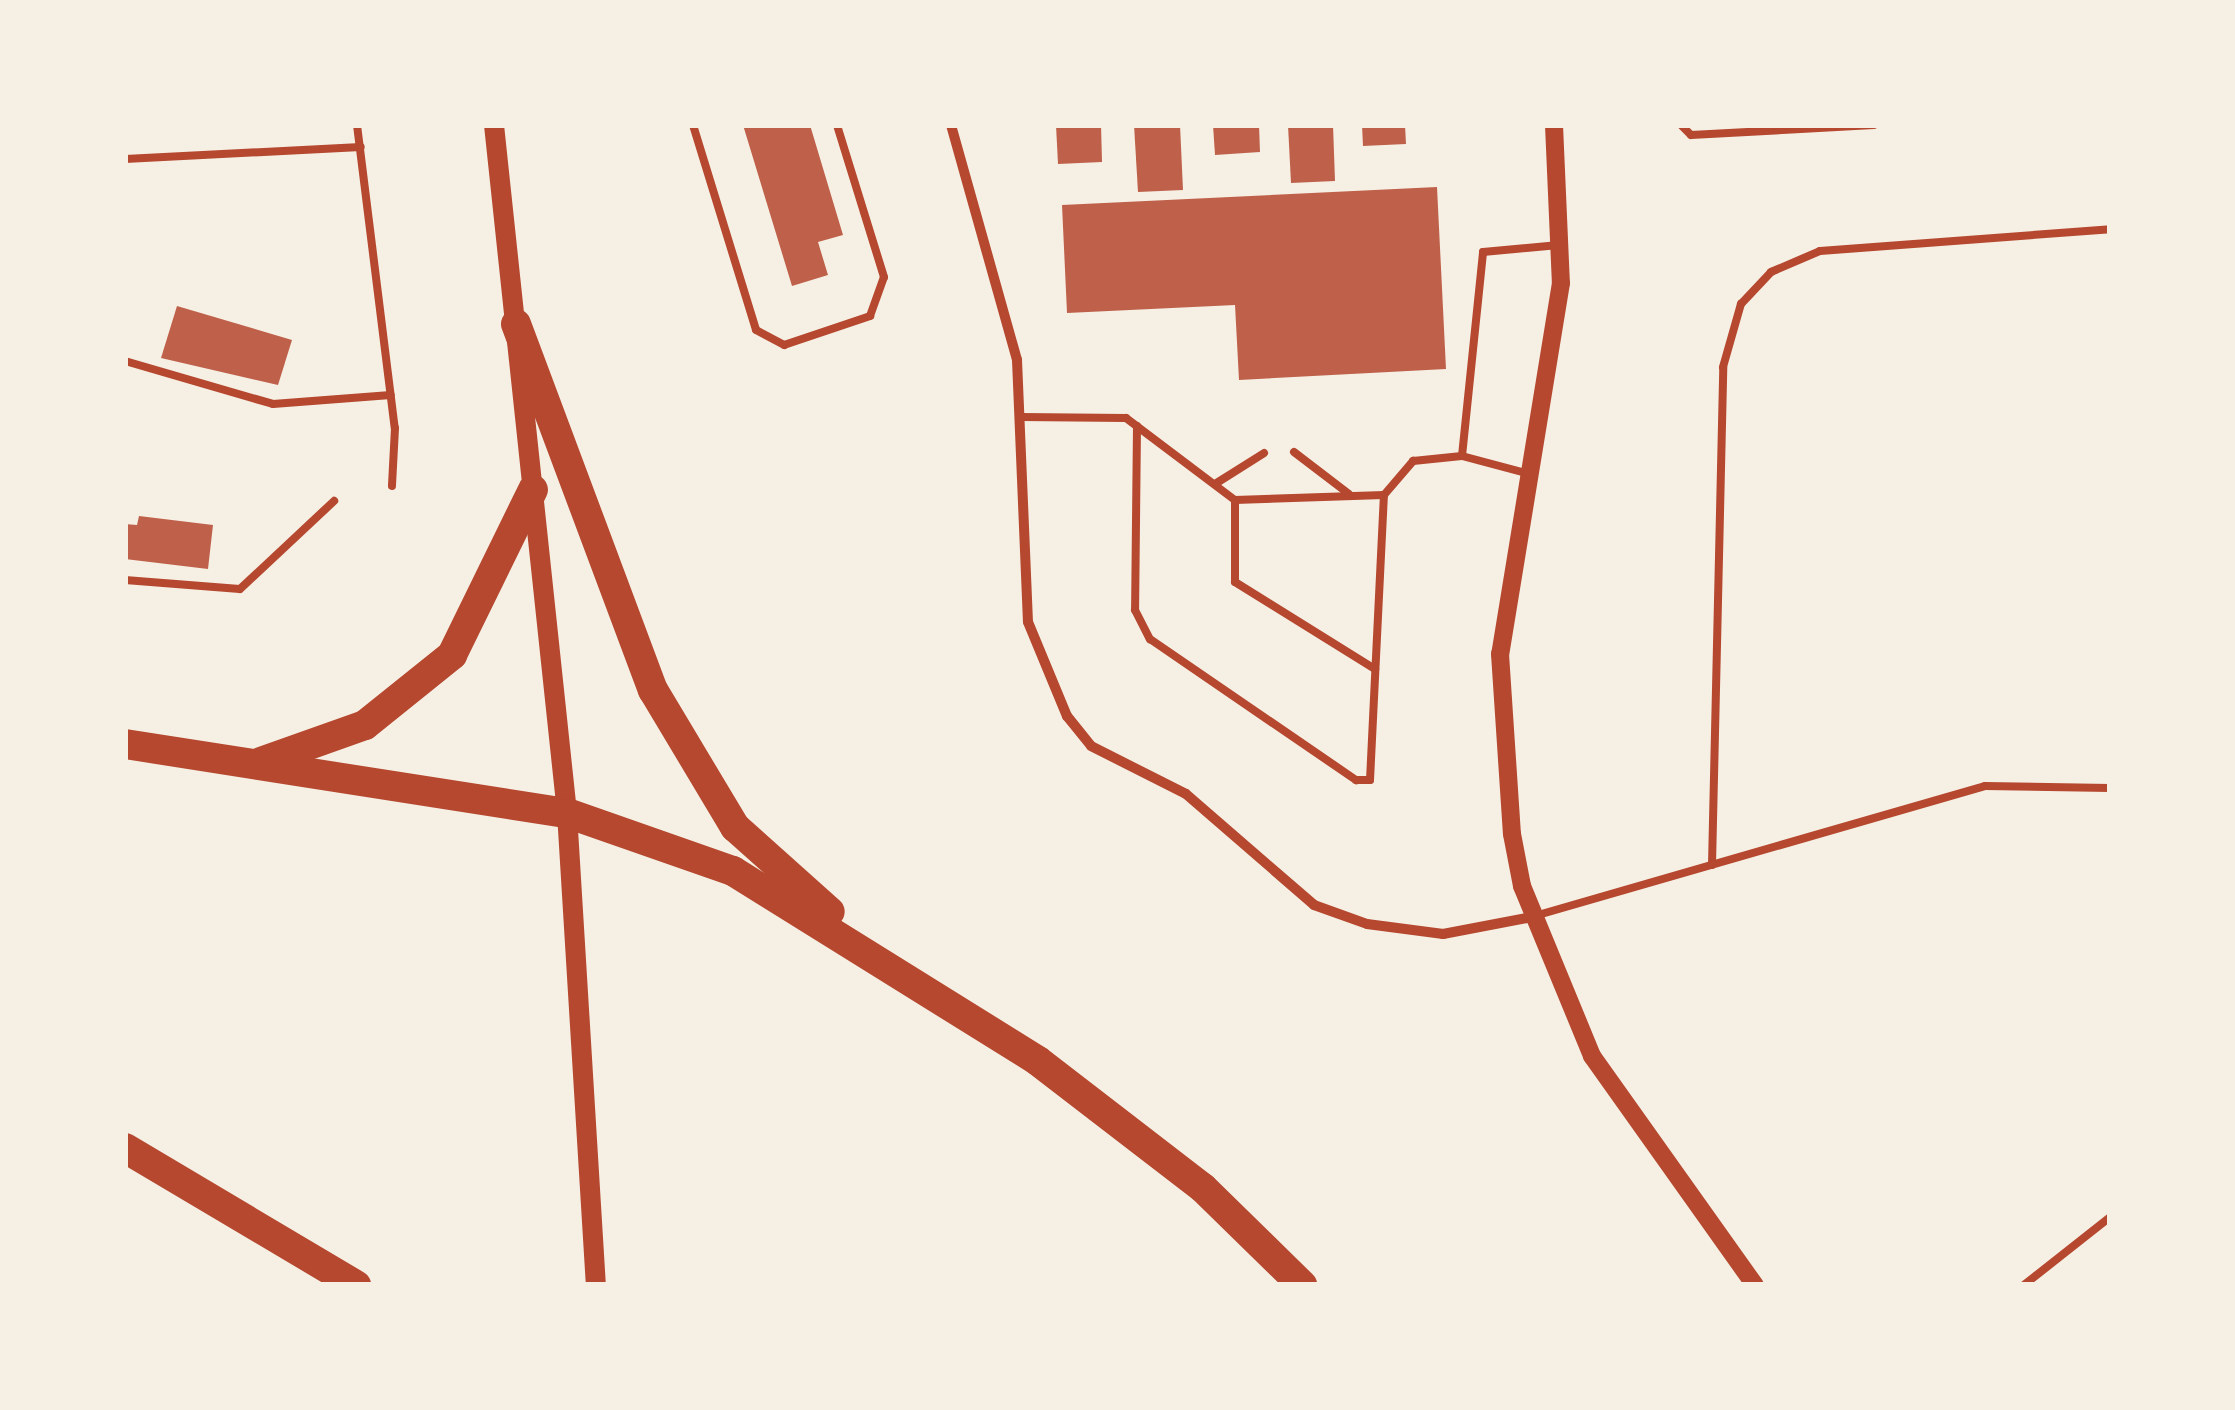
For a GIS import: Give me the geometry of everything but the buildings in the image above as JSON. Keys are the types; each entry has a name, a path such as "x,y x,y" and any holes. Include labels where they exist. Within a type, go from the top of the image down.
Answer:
{"highway":[{"path":"516,324 653,690 735,827 873,951"},
{"path":"253,764 365,725 452,656 533,490"},
{"path":"125,744 567,813 732,870 873,951 1203,1188 1302,1285"},
{"path":"125,1148 356,1285"}],"main road":[{"path":"494,125 567,813 596,1285"}],"street":[{"path":"951,125 1008,316 1022,417 1034,650 1091,746 1186,794 1314,905 1341,916 1443,934 1538,915"},
{"path":"1554,125 1563,245 1499,691 1512,834 1538,915 1608,1085 1755,1285"}],"lane":[{"path":"357,125 391,395 392,486"},
{"path":"693,125 756,330 784,346 870,316 884,277 836,125"},
{"path":"1680,125 1692,135 1874,125"},
{"path":"125,159 361,147"},
{"path":"1712,864 1722,367 1741,304 1772,272 1820,251 2110,229"},
{"path":"1462,456 1484,252 1563,245"},
{"path":"125,361 273,404 391,395"},
{"path":"1022,417 1126,418 1235,500 1384,495"},
{"path":"1137,426 1135,610 1150,639 1356,780 1370,780 1384,495 1413,461 1462,456 1528,474"},
{"path":"1294,452 1349,494"},
{"path":"1215,484 1264,453"},
{"path":"1235,500 1235,582 1376,669"},
{"path":"125,580 240,588 334,502"},
{"path":"1538,915 1985,786 2110,788"},
{"path":"2024,1285 2110,1217"}]}
